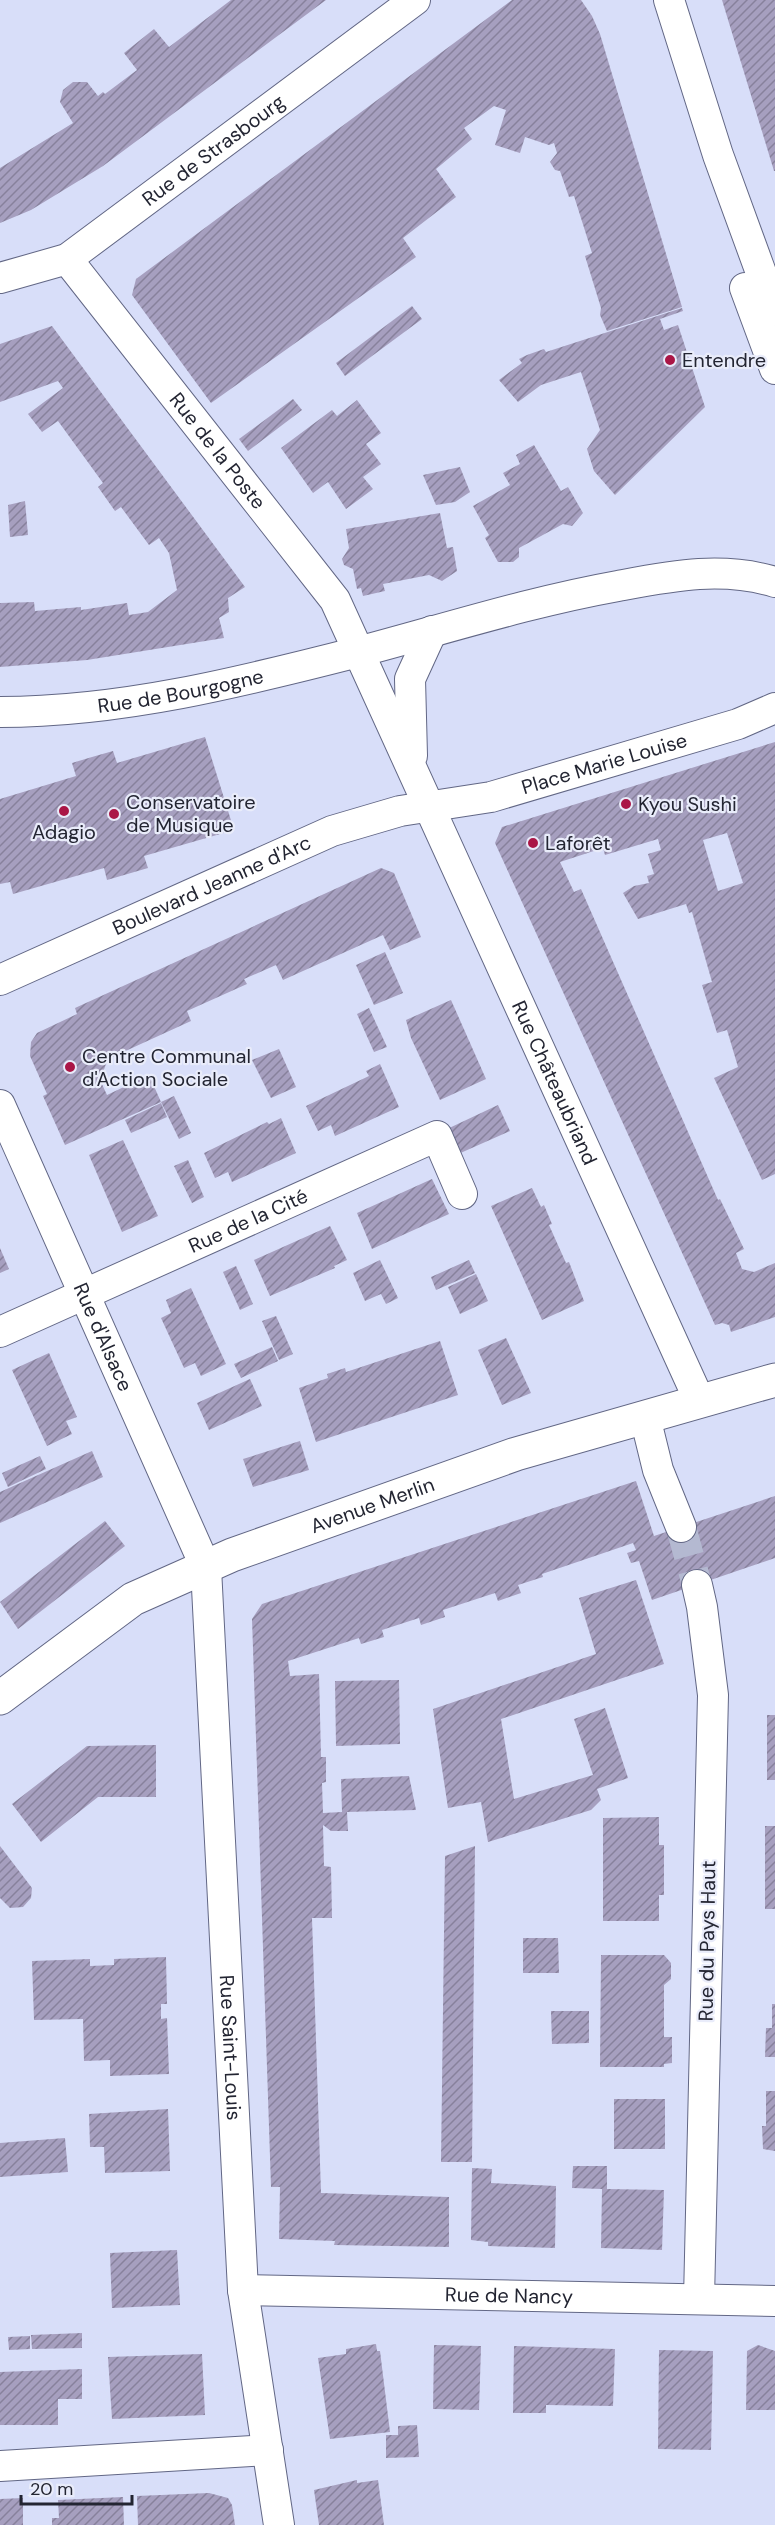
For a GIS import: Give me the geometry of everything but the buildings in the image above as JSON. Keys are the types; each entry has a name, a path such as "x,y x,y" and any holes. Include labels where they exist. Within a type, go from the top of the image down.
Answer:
{"street":[{"name":"Rue de Strasbourg","path":"0,278 67,259 415,0"},
{"path":"669,0 718,156 775,311"},
{"path":"718,156 745,288 775,369"},
{"name":"Rue de la Poste","path":"67,259 335,600 357,652"},
{"path":"412,765 357,652 552,598 688,573 733,572 775,582"},
{"path":"412,765 410,679 432,631"},
{"name":"Rue de Bourgogne","path":"0,712 68,709 176,695 357,652"},
{"name":"Place Marie Louise","path":"431,807 491,796 738,724 775,708"},
{"name":"Rue Châteaubriand","path":"412,765 700,1402"},
{"name":"Boulevard Jeanne d'Arc","path":"0,980 332,831 400,810 431,807"},
{"name":"Rue d'Alsace","path":"0,1105 206,1568"},
{"name":"Rue de la Cité","path":"0,1332 437,1136 462,1194"},
{"name":"Avenue Merlin","path":"0,1698 133,1599 231,1556 516,1454 775,1380"},
{"path":"645,1417 658,1470 681,1527"},
{"name":"Rue Saint-Louis","path":"206,1568 243,2290 279,2525"},
{"name":"Rue du Pays Haut","path":"697,1585 702,1607 712,1695 699,2300"},
{"name":"Rue de Nancy","path":"243,2290 775,2301"},
{"path":"0,2466 268,2450"}],"tunnel":[{"path":"681,1527 697,1585"}],"place":[{"name":"Entendre","path":"670,360"},
{"name":"Kyou Sushi","path":"626,804"},
{"name":"Adagio","path":"64,811"},
{"name":"Conservatoire de Musique","path":"114,814"},
{"name":"Laforêt","path":"533,843"},
{"name":"Centre Communal d'Action Sociale","path":"70,1067"}]}
